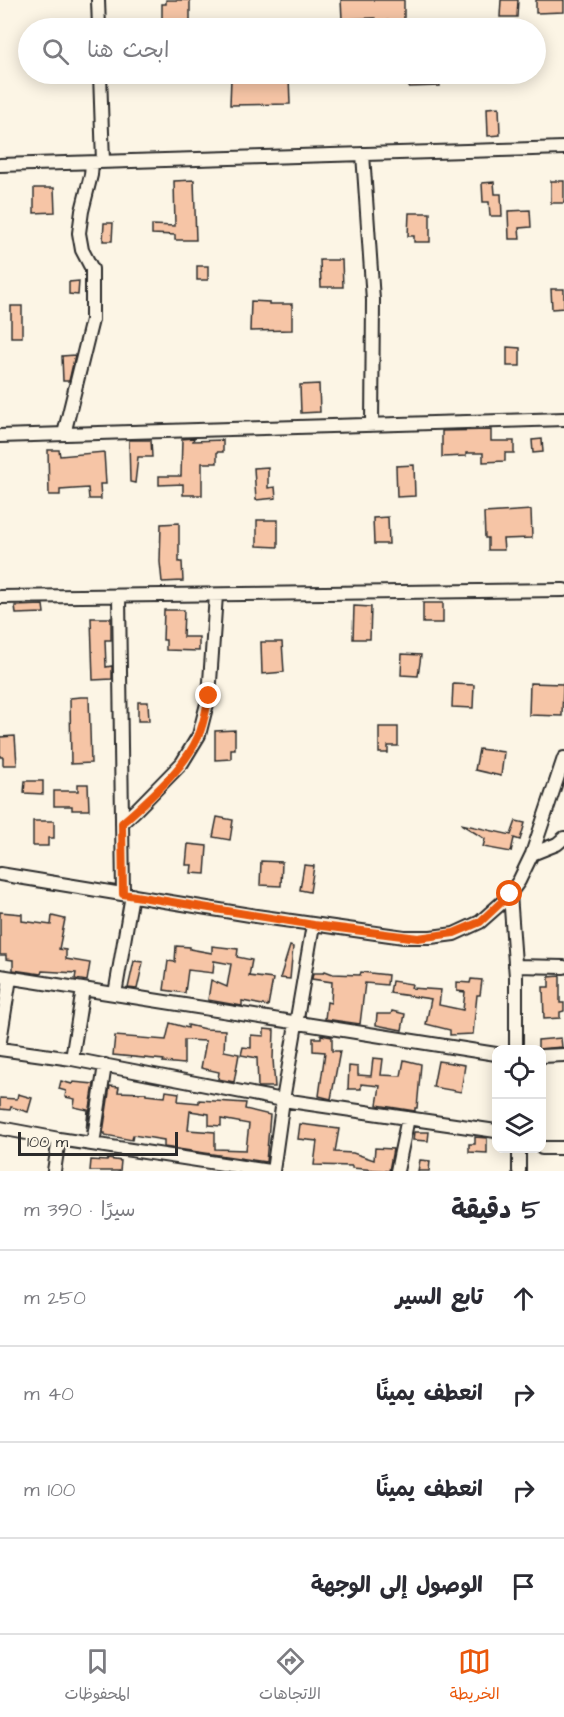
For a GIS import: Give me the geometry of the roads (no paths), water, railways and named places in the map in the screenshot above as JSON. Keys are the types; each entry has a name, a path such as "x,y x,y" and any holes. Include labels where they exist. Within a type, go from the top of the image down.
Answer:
{"street":[{"path":"98,0 99,18"},
{"path":"64,434 92,320 92,269 81,250 79,232 81,211 97,163 100,84"},
{"path":"0,165 564,148"},
{"path":"363,154 373,300 372,425"},
{"path":"0,436 564,419"},
{"path":"0,597 564,590"},
{"path":"122,823 183,763 199,735 209,696 216,595"},
{"path":"115,994 127,895 122,823 118,596"},
{"path":"0,874 314,925 404,937 443,936 480,922 510,894 519,881 532,854 564,758"},
{"path":"532,854 557,844 564,838"},
{"path":"510,894 515,966 516,1045"},
{"path":"0,1128 271,1171 314,925"},
{"path":"515,966 564,967"},
{"path":"0,1041 5,977 492,1053"},
{"path":"72,1059 83,989"},
{"path":"0,1049 72,1059 283,1100 492,1130"},
{"path":"546,1056 564,1055"},
{"path":"93,1144 105,1065"},
{"path":"397,1171 408,1118"},
{"path":"54,1171 59,1139"},
{"path":"546,1148 564,1148"},
{"path":"519,1153 519,1171"}]}
